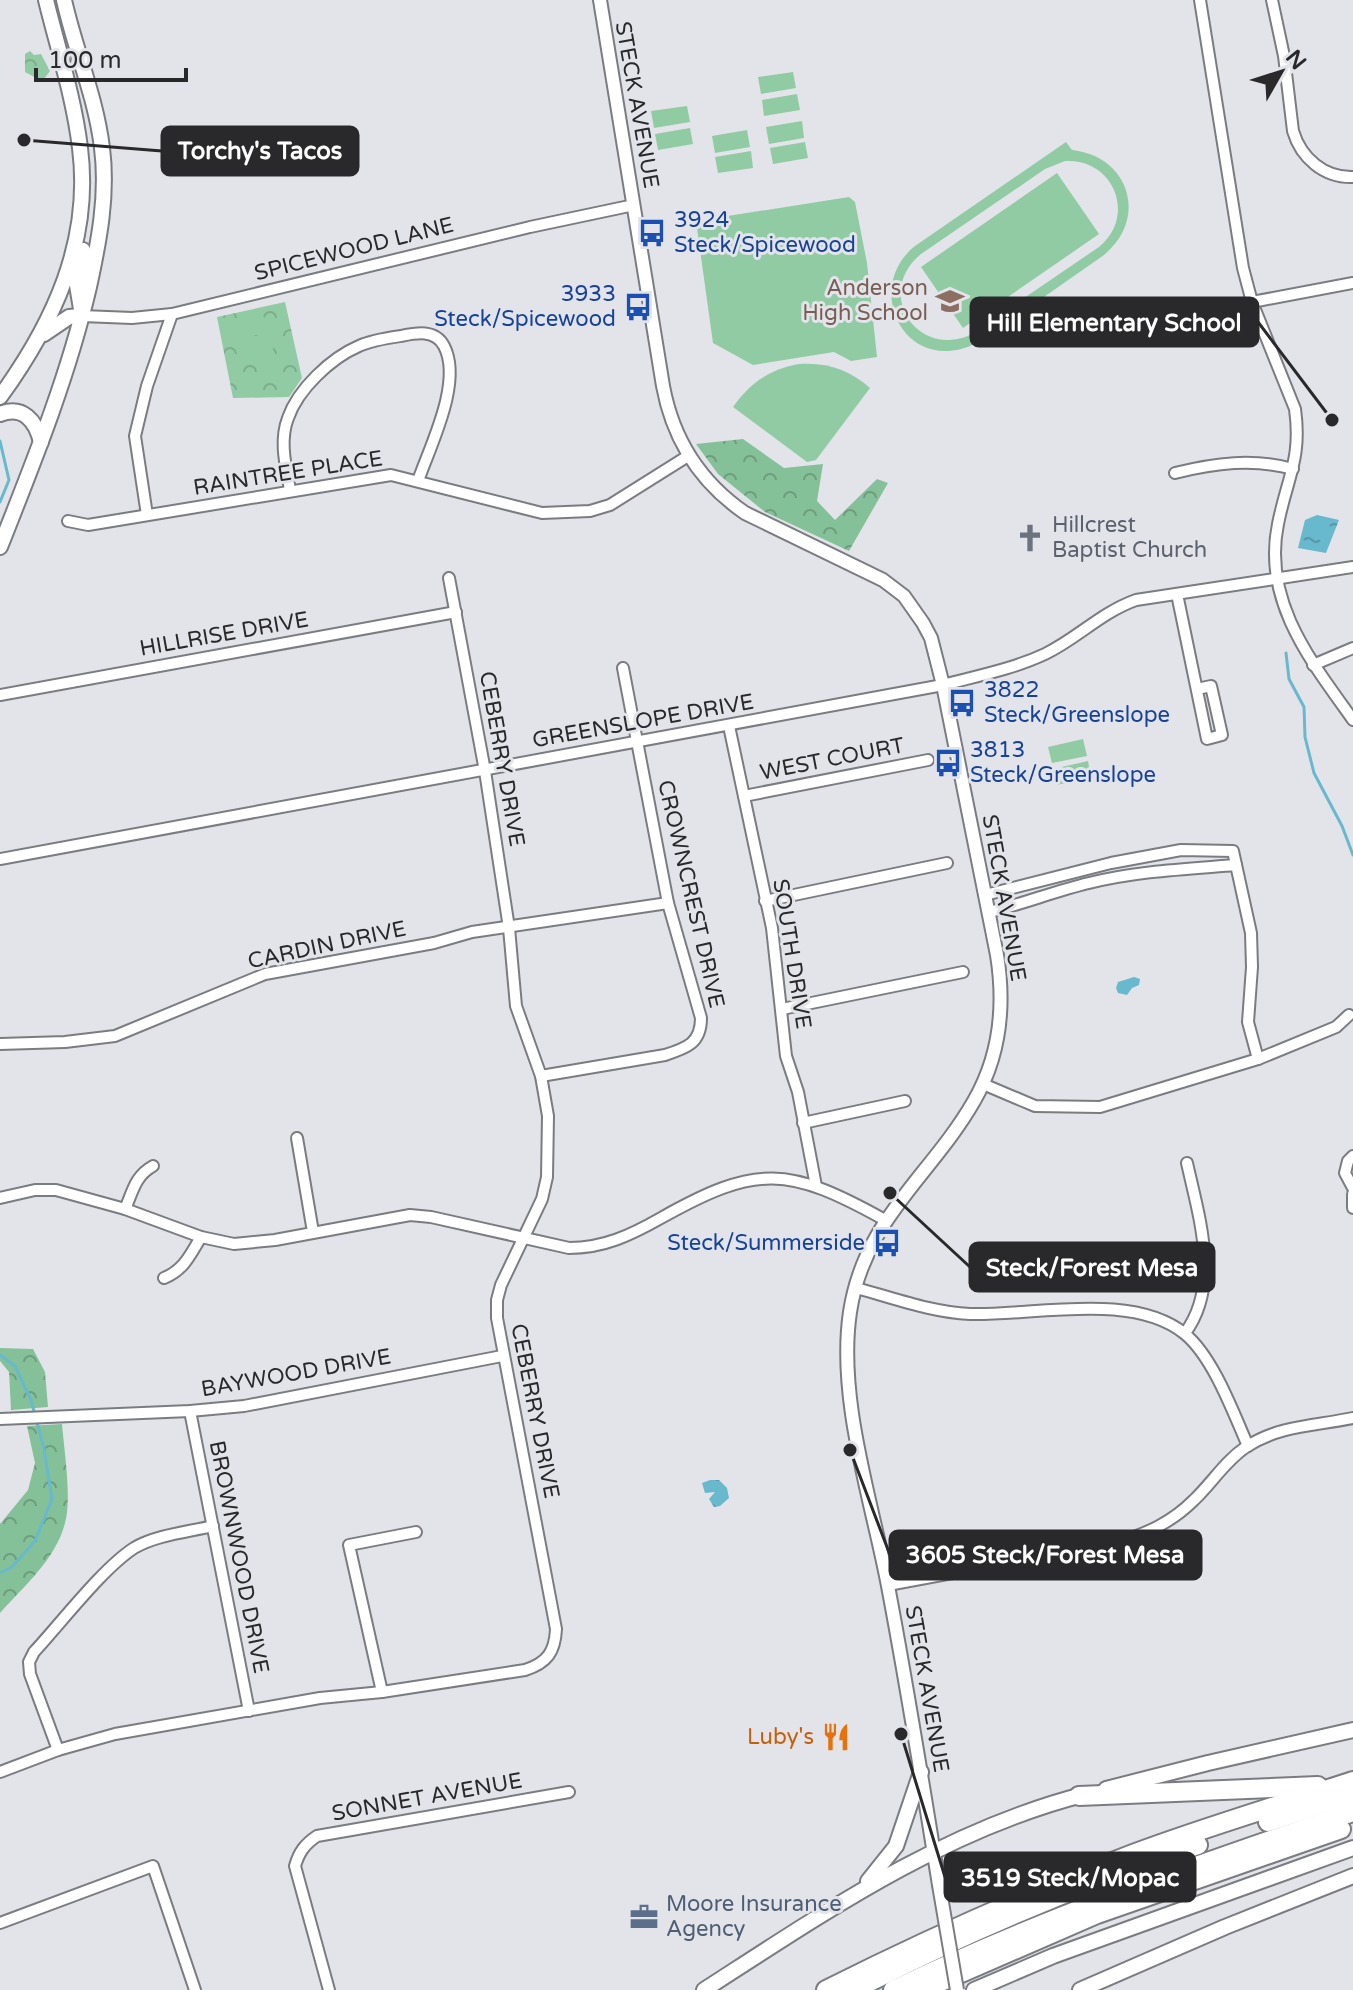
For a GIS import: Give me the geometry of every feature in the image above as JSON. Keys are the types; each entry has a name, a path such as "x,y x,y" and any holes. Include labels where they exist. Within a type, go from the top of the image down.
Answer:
{"highway":[{"path":"1079,1796 1348,1787"},
{"path":"826,1990 978,1917 1135,1853 1348,1787"},
{"path":"854,1990 986,1928 1117,1874 1348,1787"},
{"path":"893,1990 1063,1914 1353,1812"},
{"path":"922,1990 1097,1914 1353,1825"}],"main road":[{"path":"46,0 76,120 82,170 80,214 83,247 77,285 82,316"},
{"path":"0,547 59,394 82,316 103,215 104,170 97,116 64,0"},
{"path":"0,397 41,336 59,300 71,263 80,214"},
{"path":"59,300 82,316"},
{"path":"41,336 69,317 82,316"},
{"path":"0,414 13,410 25,414 35,424 41,442"},
{"path":"704,1990 859,1891 933,1850 1021,1813 1208,1763 1353,1730"},
{"path":"859,1891 896,1846 921,1772"},
{"path":"974,1990 1053,1956 1353,1848"},
{"path":"1080,1990 1353,1876"}],"street":[{"name":"STECK AVENUE","path":"600,0 672,424 688,456 714,488 745,513 883,580 904,596 931,638 989,912 1001,979 1001,1019 983,1084 952,1134 885,1220 863,1267 848,1329 848,1373 854,1421 888,1585 957,1990"},
{"path":"1200,0 1236,230 1252,302 1295,409 1298,447 1278,523 1274,550 1277,580 1287,620 1313,665 1353,720"},
{"path":"1272,0 1283,44 1297,144 1310,161 1325,171 1353,177"},
{"name":"SPICEWOOD LANE","path":"82,316 132,318 172,314 530,227 634,205"},
{"path":"1252,302 1353,283"},
{"path":"147,515 135,436 147,386 172,314"},
{"path":"290,490 284,432 297,398 340,357 359,346 418,332 429,333 444,346 449,365 444,406 418,481"},
{"name":"RAINTREE PLACE","path":"68,521 88,525 391,475 526,510 565,514 610,505 688,456"},
{"path":"1175,473 1203,466 1249,462 1274,463 1293,469"},
{"name":"GREENSLOPE DRIVE","path":"0,859 943,685 1010,668 1046,653 1116,607 1136,600 1353,567"},
{"name":"CEBERRY DRIVE","path":"0,1772 58,1750 115,1734 320,1698 382,1692 525,1670 547,1660 556,1645 556,1629 502,1356 497,1300 501,1285 542,1199 547,1177 548,1116 541,1076 516,1006 509,928 485,771 449,578"},
{"path":"1177,594 1207,739 1222,735 1211,686 1197,689"},
{"name":"HILLRISE DRIVE","path":"0,695 456,612"},
{"path":"1313,665 1353,648"},
{"name":"CROWNCREST DRIVE","path":"541,1076 665,1055 694,1041 701,1031 701,1018 668,903 623,668"},
{"name":"SOUTH DRIVE","path":"729,726 772,928 786,1056 798,1092 816,1186"},
{"name":"WEST COURT","path":"744,796 928,760"},
{"path":"985,895 1111,863 1181,850 1233,851 1251,933 1248,1022 1258,1059"},
{"path":"765,901 947,863"},
{"path":"989,912 1089,883 1150,872 1236,865"},
{"name":"CARDIN DRIVE","path":"0,1044 65,1042 115,1036 265,974 434,943 472,932 668,903"},
{"path":"782,1009 963,972"},
{"path":"983,1084 1035,1106 1084,1109 1116,1103 1258,1059 1336,1027 1349,1015"},
{"path":"803,1123 905,1101"},
{"path":"297,1138 313,1232"},
{"path":"1353,1156 1345,1173 1353,1188"},
{"path":"1185,1333 1198,1315 1204,1282 1203,1237 1187,1163"},
{"path":"125,1209 136,1180 142,1171 153,1166"},
{"path":"0,1198 35,1190 56,1190 125,1209 201,1237 234,1244 255,1243 410,1215 569,1248 589,1248 633,1234 705,1193 729,1184 770,1177 816,1186 885,1220"},
{"path":"1353,1194 1353,1208"},
{"path":"164,1278 184,1266 201,1237"},
{"path":"856,1288 910,1305 971,1314 1110,1308 1135,1313 1185,1333 1214,1375 1248,1446"},
{"name":"BAYWOOD DRIVE","path":"0,1419 244,1406 502,1356"},
{"name":"BROWNWOOD DRIVE","path":"190,1411 249,1711"},
{"path":"888,1585 1119,1542 1144,1534 1170,1521 1235,1455 1248,1446 1286,1428 1353,1418"},
{"path":"58,1750 30,1674 29,1662 34,1652 115,1563 134,1549 149,1541 213,1526"},
{"path":"382,1692 349,1545 416,1532"},
{"name":"SONNET AVENUE","path":"329,1990 295,1866 299,1854 317,1836 569,1792"},
{"path":"0,1923 153,1866 195,1990"}],"green space":[{"path":"30,51 34,55 41,54 50,71 44,79 25,72 25,54"},
{"path":"793,72 796,88 761,94 758,77"},
{"path":"797,94 800,110 764,116 762,100"},
{"path":"687,106 690,122 654,128 651,111"},
{"path":"802,121 804,138 769,144 766,127"},
{"path":"690,128 693,144 658,150 655,134"},
{"path":"747,130 750,147 715,153 712,136"},
{"path":"805,142 808,158 773,164 770,148"},
{"path":"1066,142 1072,150 1092,155 1107,164 1119,176 1126,191 1129,207 1126,224 1118,240 1104,255 989,336 961,349 939,351 921,345 906,334 896,318 892,300 893,281 900,262 915,246","holes":["1065,161 1096,169 1107,179 1115,191 1118,205 1117,220 1099,247 968,336 949,340 931,337 917,329 907,317 901,302 901,285 908,269 921,254 1045,169"]},
{"path":"751,151 753,168 718,173 715,157"},
{"path":"1057,173 1099,234 963,328 921,267"},
{"path":"849,197 855,202 867,263 877,357 851,361 834,352 753,365 713,343 696,221"},
{"path":"285,302 302,378 289,397 233,398 217,317"},
{"path":"264,316 268,332 233,341 229,325"},
{"path":"271,341 275,357 240,366 236,349"},
{"path":"799,364 838,368 870,388 816,460 807,462 733,407 762,378 779,369"},
{"path":"743,439 784,468 823,464 817,501 835,520 877,479 888,483 849,551 765,512 718,474 696,444"},
{"path":"1083,739 1087,756 1052,763 1048,747"},
{"path":"1088,761 1091,778 1056,785 1053,769"},
{"path":"0,1348 33,1349 45,1372 48,1407 11,1410 9,1372 0,1361"},
{"path":"62,1424 68,1488 67,1513 61,1536 47,1560 0,1613 0,1524 28,1490 35,1463 27,1426"}],"water":[{"path":"1317,515 1339,520 1326,553 1298,548 1305,520"},
{"path":"1134,977 1140,979 1139,985 1127,995 1118,993 1118,982"},
{"path":"719,1480 727,1488 729,1498 720,1506 714,1507 709,1499 715,1492 705,1493 702,1483"}],"waterway":[{"path":"0,441 9,480 0,502"},
{"path":"1286,653 1289,679 1304,707 1305,737 1314,773 1342,826 1353,855"},
{"path":"0,1355 15,1366 31,1400 44,1449 52,1499 35,1541 12,1567 0,1573"}],"place":[{"name":"Torchy's Tacos","path":"24,140"},
{"name":"3924 Steck/Spicewood","path":"652,233"},
{"name":"Anderson High School","path":"950,301"},
{"name":"3933 Steck/Spicewood","path":"638,307"},
{"name":"Hill Elementary School","path":"1332,420"},
{"name":"Hillcrest Baptist Church","path":"1030,538"},
{"name":"3822 Steck/Greenslope","path":"962,703"},
{"name":"3813 Steck/Greenslope","path":"948,763"},
{"name":"Steck/Forest Mesa","path":"890,1193"},
{"name":"Steck/Summerside","path":"887,1243"},
{"name":"3605 Steck/Forest Mesa","path":"850,1450"},
{"name":"3519 Steck/Mopac","path":"901,1734"},
{"name":"Luby's","path":"836,1737"},
{"name":"Moore Insurance Agency","path":"644,1917"}]}
